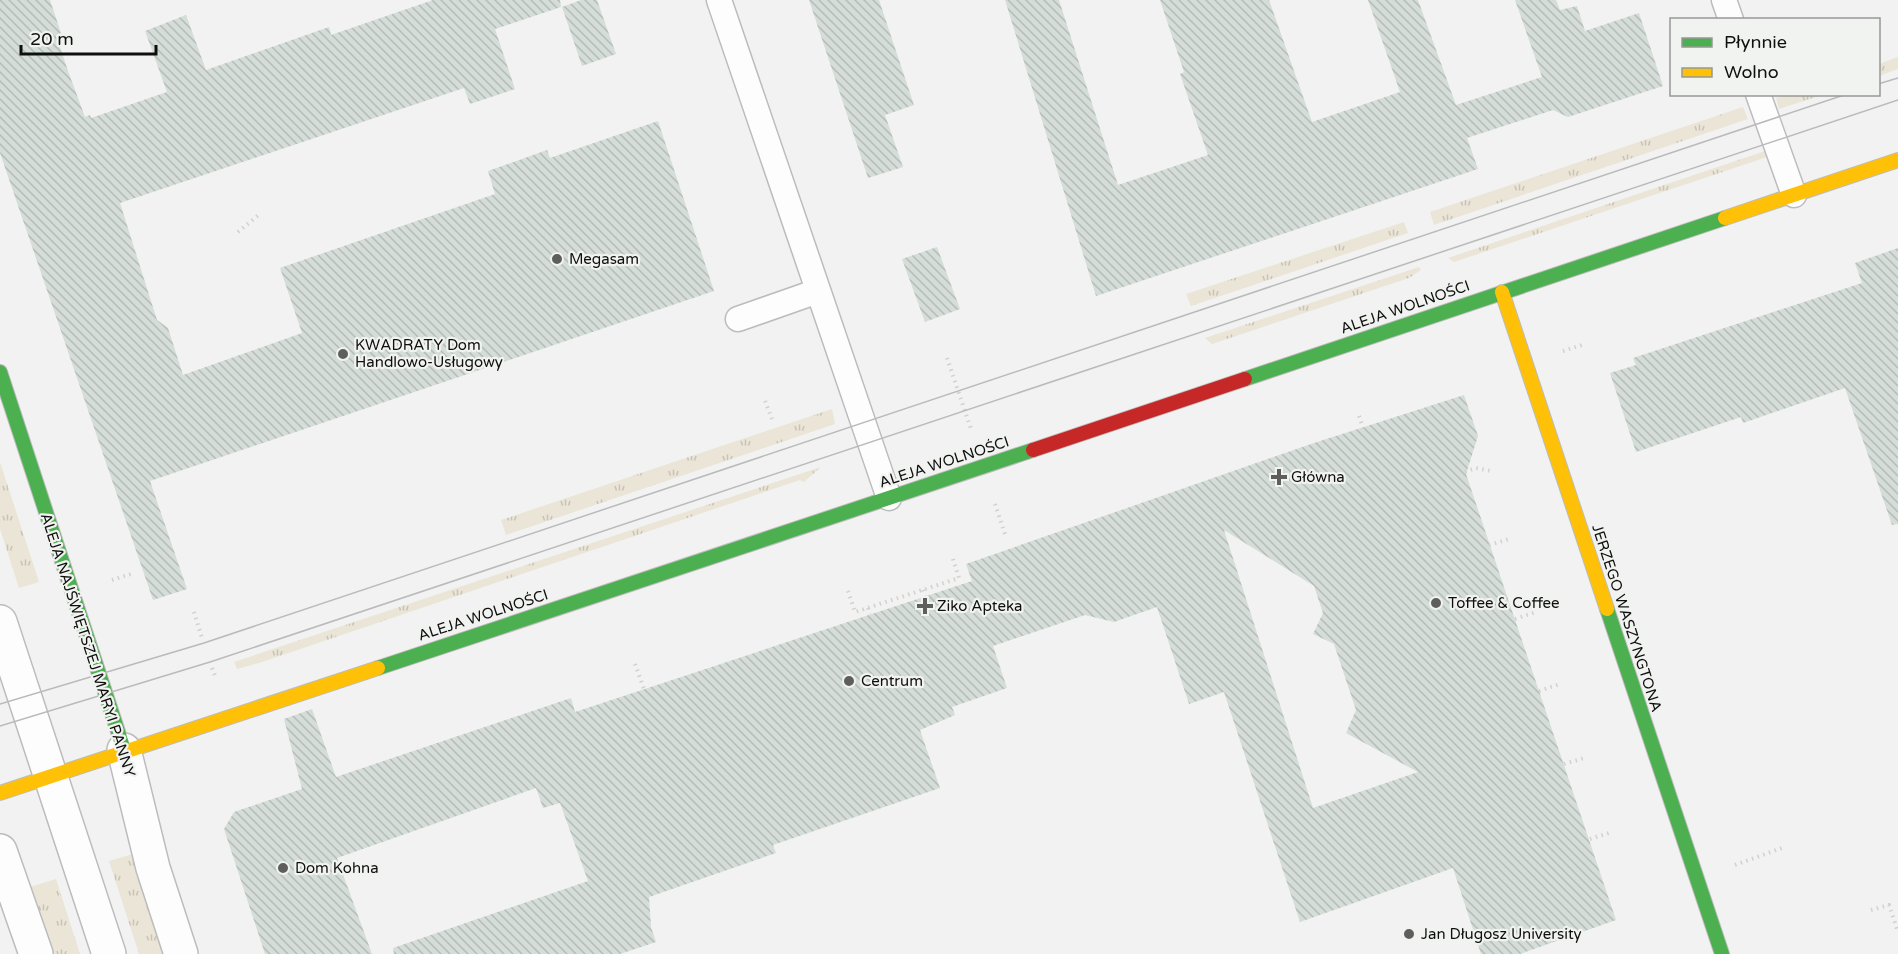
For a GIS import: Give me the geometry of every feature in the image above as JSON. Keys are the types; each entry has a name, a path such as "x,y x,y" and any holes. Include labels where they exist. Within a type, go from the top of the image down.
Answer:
{"street":[{"name":"ALEJA WOLNOŚCI","path":"0,793 1898,160"},
{"name":"JERZEGO WASZYNGTONA","path":"1502,292 1722,954"},
{"name":"ALEJA NAJŚWIĘTSZEJ MARYI PANNY","path":"0,372 124,750 153,868 181,954"},
{"path":"0,622 109,954"},
{"path":"0,851 36,954"}],"lane":[{"path":"719,0 889,498"},
{"path":"1725,0 1730,18"},
{"path":"1759,96 1794,195"},
{"path":"738,319 818,291"}],"path":[{"path":"238,232 260,214"},
{"path":"765,401 772,419"},
{"path":"1359,416 1363,428"},
{"path":"1465,472 1476,468 1491,471"},
{"path":"995,504 1006,537"},
{"path":"1489,545 1512,538"},
{"path":"848,591 855,612 959,579 952,556"},
{"path":"923,590 925,596"},
{"path":"868,608 870,614"},
{"path":"194,612 202,638"},
{"path":"1515,619 1536,612"},
{"path":"635,664 644,688"},
{"path":"212,668 216,679"},
{"path":"1539,691 1560,684"},
{"path":"1564,764 1584,758"},
{"path":"1590,839 1609,833"},
{"path":"1734,865 1782,848"},
{"path":"1871,910 1889,905 1898,932"}],"green space":[{"path":"1898,57 1898,69 1880,76 1880,64"},
{"path":"1783,96 1819,96 1779,109 1776,98"},
{"path":"1743,107 1748,119 1434,225 1430,212"},
{"path":"1768,150 1770,156 1454,262 1448,258"},
{"path":"1404,222 1408,233 1191,306 1186,294"},
{"path":"1419,267 1421,270 1409,278 1212,344 1205,338"},
{"path":"832,409 835,424 506,535 501,520"},
{"path":"0,462 39,582 19,588 0,529"},
{"path":"821,467 804,482 800,480 262,662 237,669 234,662"},
{"path":"133,854 166,954 139,954 109,861"},
{"path":"56,879 80,954 52,954 30,887"}],"building":[{"path":"0,0 50,0 61,33 56,35 68,71 85,117 90,115 91,118 167,92 145,31 186,15 206,70 329,27 331,35 433,0 560,0 561,7 495,29 515,89 470,104 464,88 120,203 157,320 168,328 183,375 302,333 280,268 495,194 488,171 547,150 550,158 658,121 714,291 150,481 187,589 153,600 0,153"},
{"path":"581,0 597,0 616,54 582,66 562,7"},
{"path":"809,0 879,0 914,105 885,115 903,167 868,178"},
{"path":"1005,0 1059,0 1118,185 1208,155 1180,74 1184,72 1160,0 1269,0 1312,122 1400,92 1368,0 1418,0 1456,105 1542,77 1515,0 1556,0 1560,10 1577,6 1585,31 1639,13 1663,86 1568,117 1553,110 1467,138 1478,169 1096,296"},
{"path":"937,247 960,309 925,322 902,259"},
{"path":"1898,248 1898,524 1892,525 1845,388 1743,423 1741,417 1636,452 1610,373 1636,365 1633,358 1862,283 1855,263"},
{"path":"1464,395 1478,436 1466,474 1616,920 1520,954 1481,954 1453,868 1300,922 1224,692 1189,704 1157,607 1114,622 1085,615 993,646 1007,688 952,707 955,715 920,730 940,788 773,845 776,853 649,897 651,927 656,942 620,954 394,954 393,948 588,881 560,803 543,808 536,788 337,858 372,954 265,954 224,829 234,812 302,789 284,719 312,709 336,777 571,698 575,712 972,581 966,564 1314,443","holes":["1224,530 1314,586 1323,613 1313,634 1334,644 1356,710 1346,733 1418,772 1313,808"]}],"tram line":[{"path":"1880,83 1898,78"},
{"path":"0,704 204,643 1841,96"},
{"path":"0,726 210,662 1898,100"}],"traffic: fast":[{"path":"1245,379 1725,218"},
{"path":"0,372 124,750"},
{"path":"378,668 1033,450"},
{"path":"1607,609 1722,954"}],"traffic: slow":[{"path":"1725,218 1898,160"},
{"path":"1502,292 1607,609"},
{"path":"0,793 378,668"}],"traffic: jam":[{"path":"1033,450 1245,379"}],"place":[{"name":"Megasam","path":"557,259"},
{"name":"KWADRATY Dom Handlowo-Usługowy","path":"343,354"},
{"name":"Główna","path":"1279,477"},
{"name":"Toffee & Coffee","path":"1436,603"},
{"name":"Ziko Apteka","path":"925,606"},
{"name":"Centrum","path":"849,681"},
{"name":"Dom Kohna","path":"283,868"},
{"name":"Jan Długosz University","path":"1409,934"}]}
